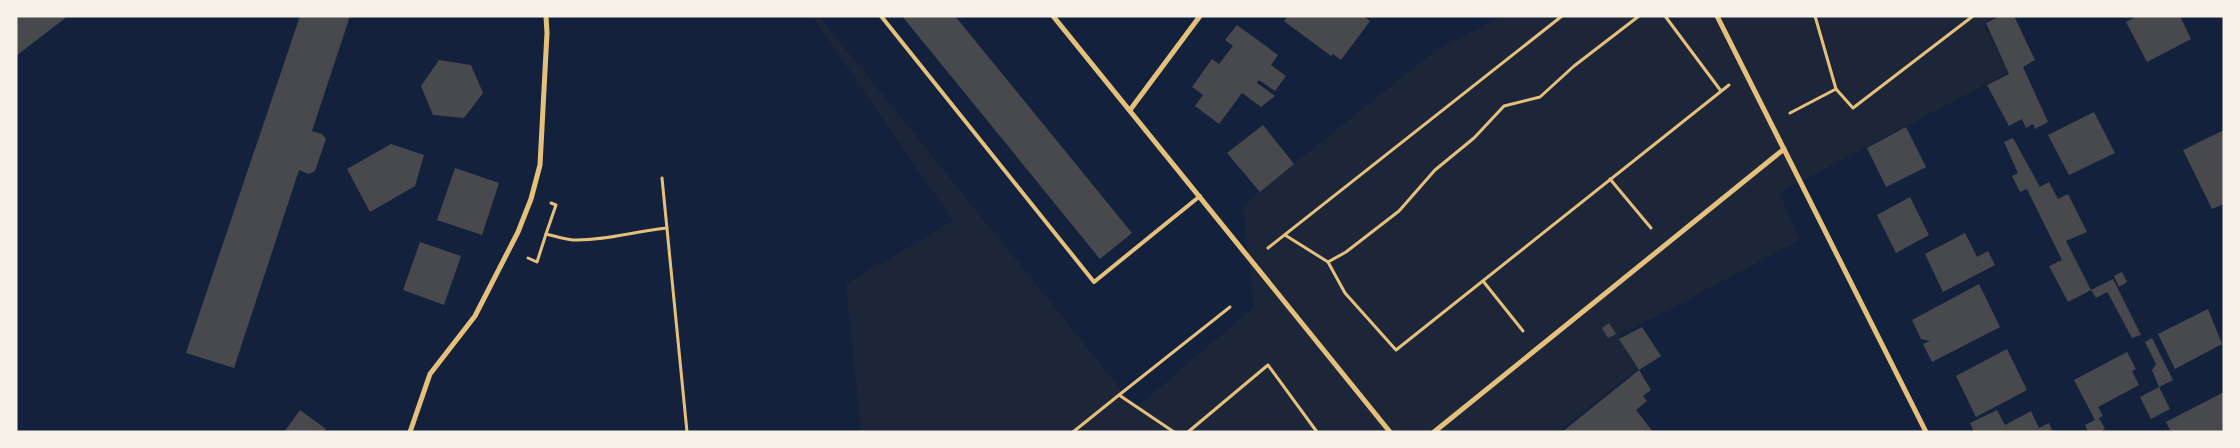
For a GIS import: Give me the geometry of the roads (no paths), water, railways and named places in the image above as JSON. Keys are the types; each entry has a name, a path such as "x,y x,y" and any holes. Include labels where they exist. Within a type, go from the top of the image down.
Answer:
{"street":[{"path":"410,432 430,374 475,316 518,232 531,199 540,165 547,34 546,16"},
{"path":"1053,16 1390,432"},
{"path":"1130,110 1200,16"},
{"path":"1717,16 1926,432"},
{"path":"1434,432 1784,149"}],"lane":[{"path":"881,16 1094,282 1200,196"}]}
